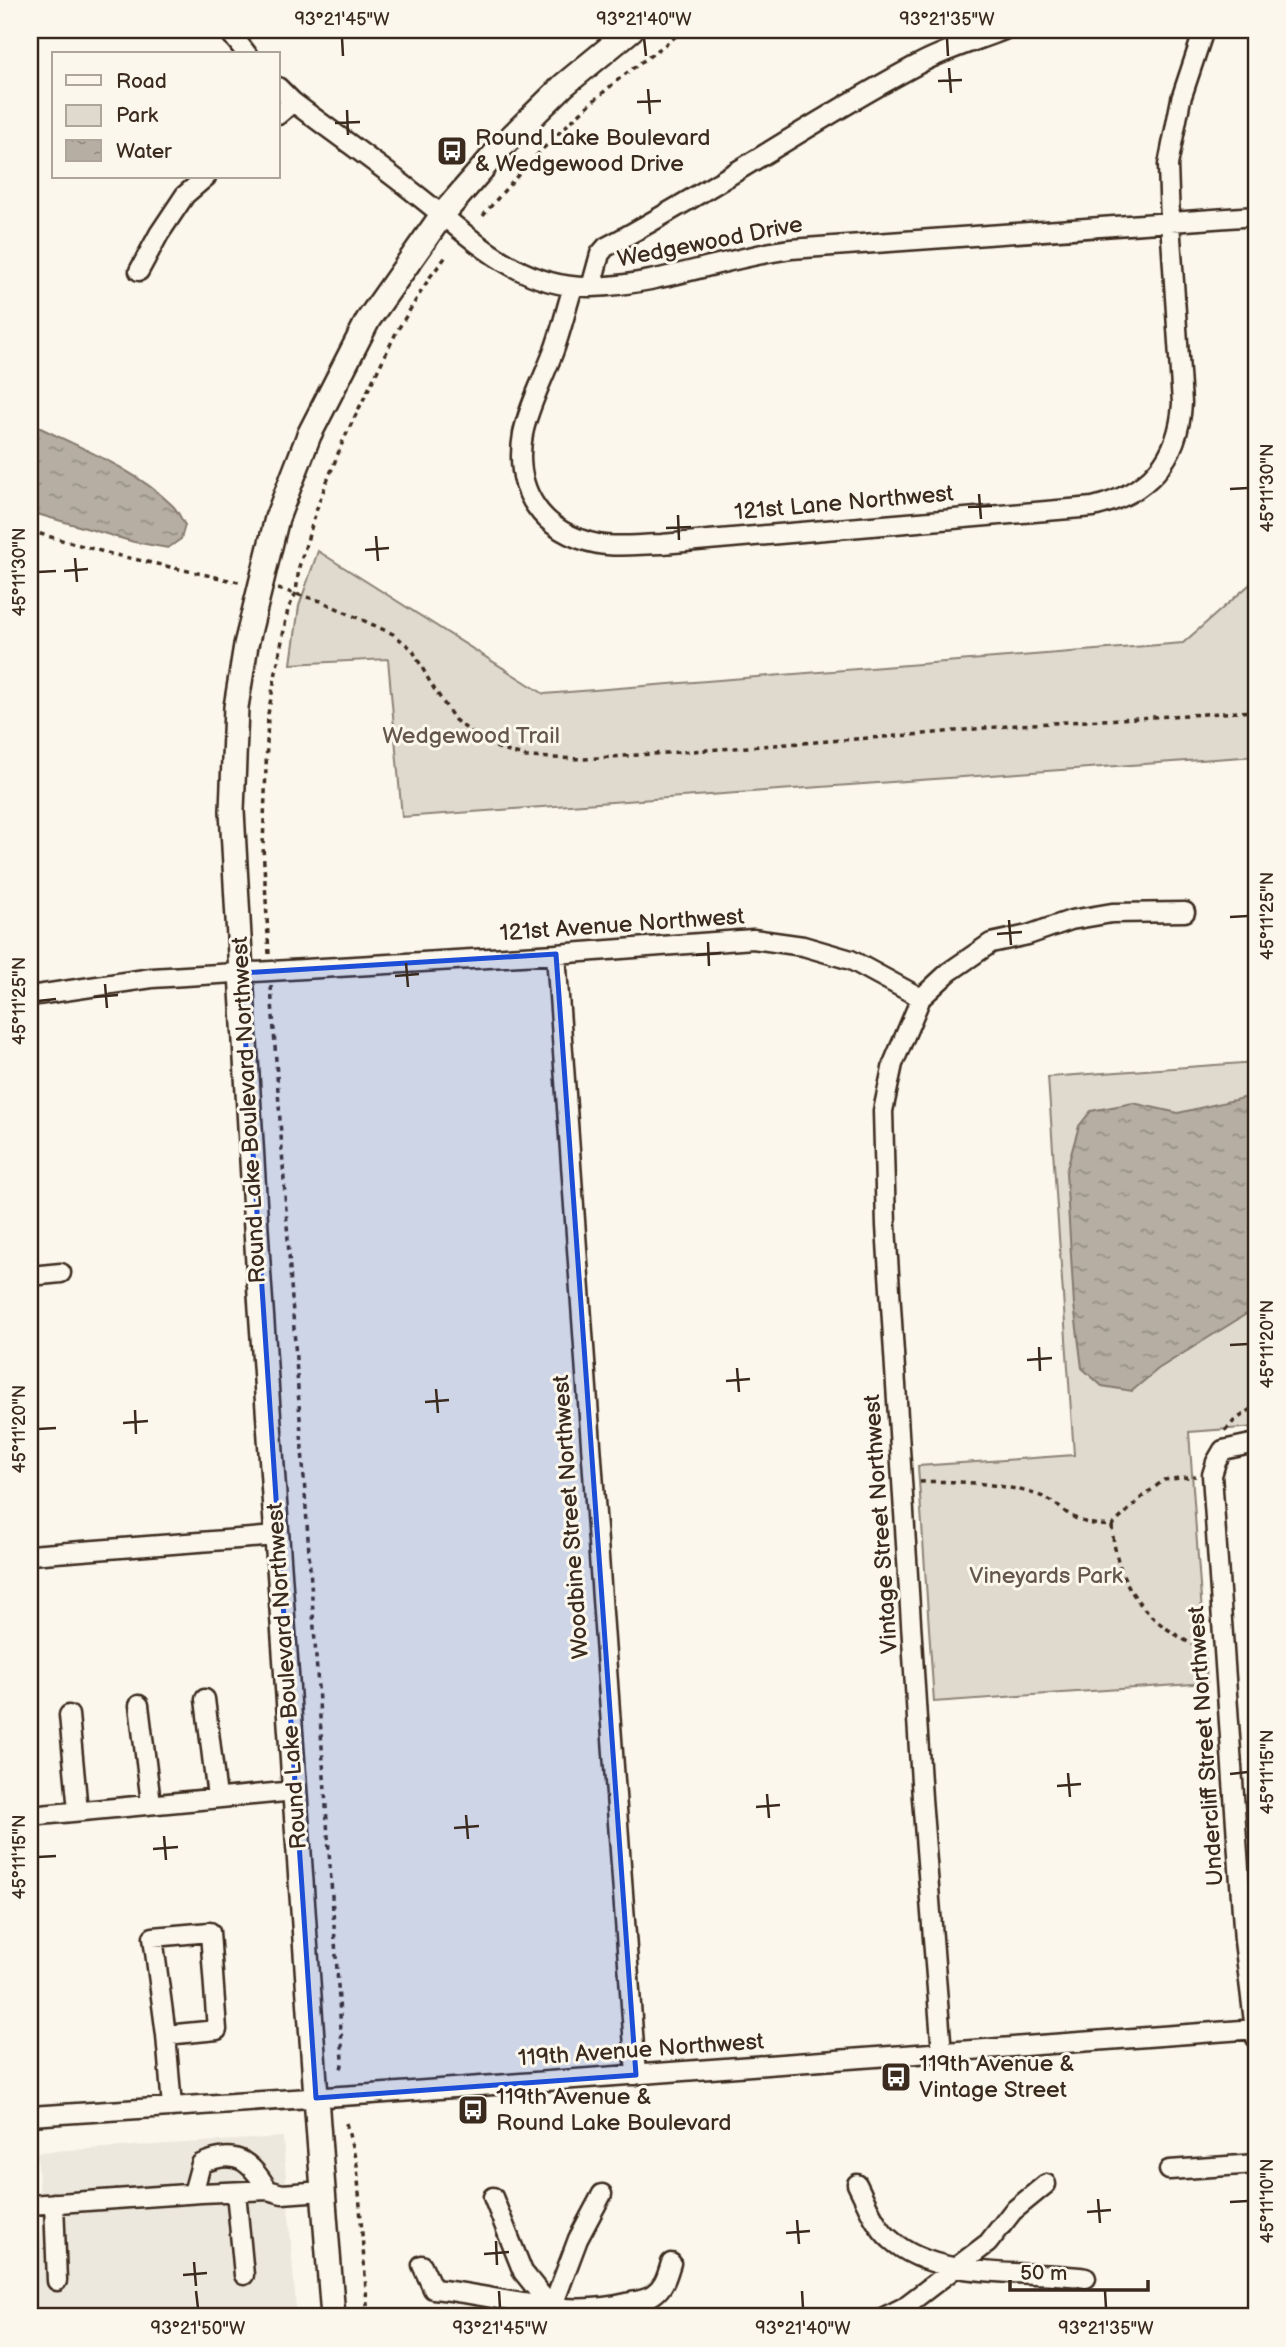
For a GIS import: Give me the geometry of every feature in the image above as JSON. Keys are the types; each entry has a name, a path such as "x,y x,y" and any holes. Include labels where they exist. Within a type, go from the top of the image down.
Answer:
{"main road":[{"name":"Round Lake Boulevard Northwest","path":"333,2317 277,1536 241,973 232,811 236,707 246,645 277,518 309,435 363,330 391,285 442,215 501,147 564,85 631,30"}],"street":[{"path":"228,30 245,52"},
{"path":"582,287 606,247 791,136 915,66 945,51 1004,30"},
{"path":"1170,222 1168,165 1173,132 1204,30"},
{"name":"Wedgewood Drive","path":"280,89 293,102 474,242 512,267 531,277 582,287 656,280 741,257 791,249 1256,216"},
{"path":"280,113 293,102"},
{"path":"139,271 185,195 205,178"},
{"name":"121st Lane Northwest","path":"582,287 554,350 523,434 522,470 530,498 545,519 568,536 600,545 662,544 1093,507 1115,502 1131,494 1160,468 1176,439 1182,403 1170,222"},
{"path":"921,998 949,972 991,943 1028,935 1071,920 1112,913 1185,912"},
{"name":"121st Avenue Northwest","path":"30,996 118,982 753,939 803,946 851,960 921,998"},
{"name":"Woodbine Street Northwest","path":"556,954 636,2076"},
{"name":"Vintage Street Northwest","path":"921,998 892,1064 883,1111 886,1226 922,1798 942,2053"},
{"path":"30,1276 61,1273"},
{"path":"1223,1450 1256,1443"},
{"name":"Undercliff Street Northwest","path":"1223,1450 1212,1475 1244,1941 1256,2032"},
{"path":"30,1555 277,1536"},
{"path":"205,1699 217,1797"},
{"path":"139,1705 151,1804"},
{"path":"69,1715 78,1811"},
{"path":"30,1815 295,1791"},
{"path":"166,2035 217,2030 210,1932 153,1937 172,2107"},
{"name":"119th Avenue Northwest","path":"30,2116 1256,2032"},
{"path":"193,2193 201,2164 230,2158 242,2159 250,2165 268,2190"},
{"path":"1169,2169 1256,2164"},
{"path":"858,2184 888,2238 914,2256 953,2268 1086,2278"},
{"path":"884,2317 904,2307 988,2243 1013,2211 1046,2184"},
{"path":"30,2205 193,2193 268,2190 282,2194 323,2191"},
{"path":"236,2192 244,2275"},
{"path":"553,2313 578,2239 601,2194"},
{"path":"493,2197 523,2272 553,2313"},
{"path":"54,2203 57,2281"},
{"path":"422,2264 433,2289 462,2292 553,2313 609,2307 652,2297 664,2286 671,2263"}],"path":[{"path":"483,216 514,176 590,105 683,30"},
{"path":"341,2069 343,2060 263,846 268,714 288,609 296,593 299,567 327,479 397,331 448,254"},
{"path":"30,531 111,554 238,582"},
{"path":"287,592 345,611 393,634 411,649 455,720 484,741 526,757 584,759 1017,725 1256,710"},
{"path":"1223,1450 1225,1431 1234,1421 1256,1406"},
{"path":"1112,1526 1142,1496 1164,1480 1181,1476 1212,1475"},
{"path":"904,1483 956,1481 1019,1491 1056,1503 1079,1520 1112,1526"},
{"path":"1112,1526 1117,1559 1140,1606 1159,1624 1199,1648 1223,1649"},
{"path":"346,2123 357,2165 368,2317"}],"highlighted area":[{"path":"556,954 636,2075 316,2098 241,973"}],"shaded area":[{"path":"283,2137 296,2309 189,2317 30,2317 42,2231 37,2152"}],"green space":[{"name":"Wedgewood Trail","path":"318,551 544,694 1183,643 1256,579 1256,756 402,817 388,659 291,664 299,606"},
{"name":"Vineyards Park","path":"1256,1062 1256,1427 1189,1432 1207,1683 934,1702 918,1466 1074,1455 1048,1077"}],"water":[{"path":"30,423 105,459 158,493 175,508 185,525 181,539 168,548 134,542 30,512"},
{"path":"1256,1095 1256,1308 1158,1369 1132,1391 1102,1386 1082,1368 1074,1305 1066,1172 1079,1126 1091,1111 1133,1103 1178,1113"}],"place":[{"name":"Round Lake Boulevard & Wedgewood Drive","path":"452,151"},
{"name":"119th Avenue & Vintage Street","path":"896,2077"},
{"name":"119th Avenue & Round Lake Boulevard","path":"473,2110"}]}
